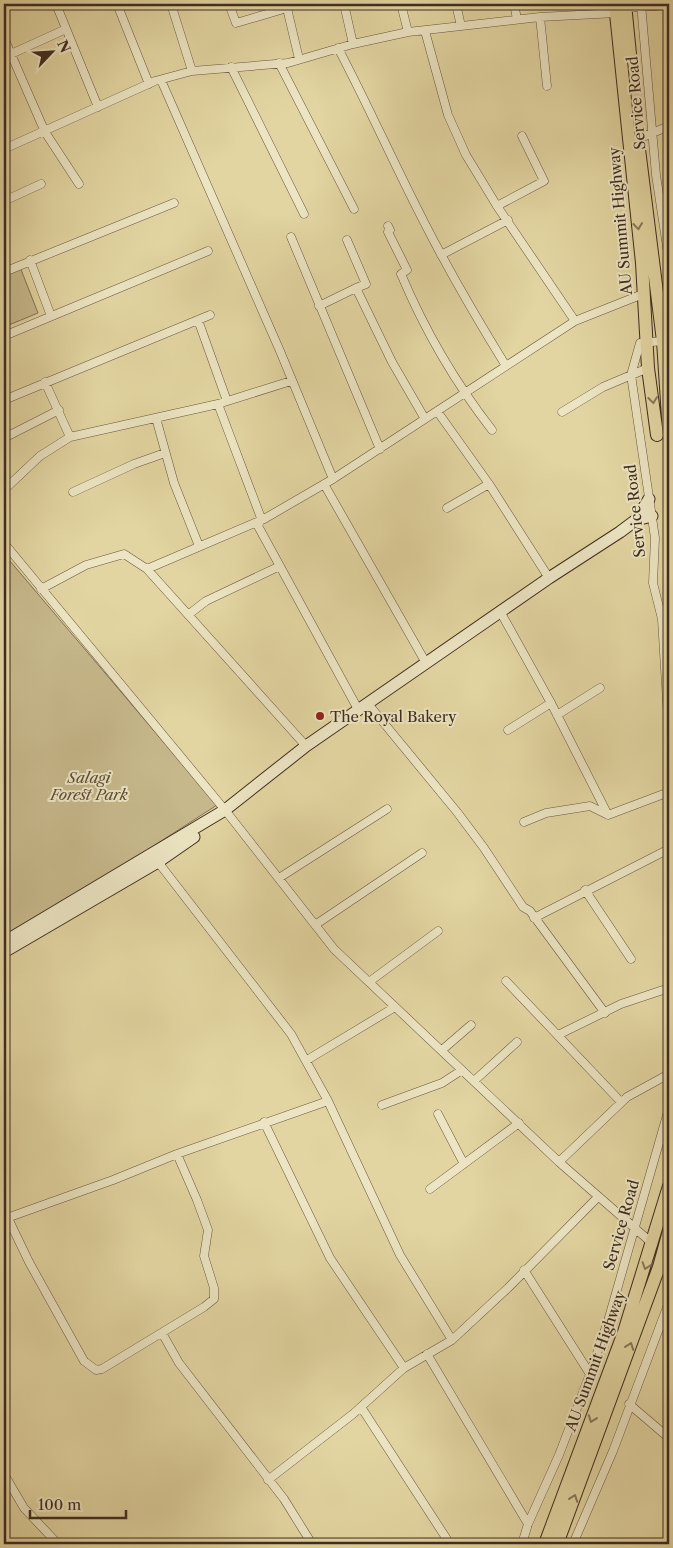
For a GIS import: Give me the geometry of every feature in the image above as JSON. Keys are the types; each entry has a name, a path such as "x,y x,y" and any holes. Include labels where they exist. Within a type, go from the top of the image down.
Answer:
{"main road":[{"name":"AU Summit Highway","path":"621,7 666,344 661,430"},
{"name":"AU Summit Highway","path":"621,7 642,263 648,368 661,430"},
{"name":"AU Summit Highway","path":"545,1544 624,1332 653,1244 669,1186"},
{"name":"AU Summit Highway","path":"557,1544 664,1270 669,1232"}],"street":[{"path":"56,4 98,107"},
{"path":"118,4 149,84"},
{"path":"171,4 192,71"},
{"path":"230,4 236,23 286,6 299,59"},
{"path":"344,4 352,44"},
{"path":"401,4 408,32"},
{"path":"456,4 461,26"},
{"path":"514,4 517,19"},
{"name":"Service Road","path":"641,5 654,132 656,175 669,260"},
{"path":"4,149 149,84 192,71 279,63 408,32 621,7 669,5"},
{"path":"540,17 547,86"},
{"path":"11,54 66,29"},
{"path":"425,31 448,115 466,155 497,206 575,321"},
{"path":"4,38 45,132 80,184"},
{"path":"338,48 442,255 506,366"},
{"path":"279,63 354,209"},
{"path":"231,68 304,214"},
{"path":"160,80 333,479"},
{"path":"638,138 669,126"},
{"path":"497,206 544,180 522,136"},
{"path":"4,201 41,184"},
{"path":"4,272 174,203"},
{"path":"442,255 508,220"},
{"path":"388,226 390,230 388,232 407,270 401,274 418,315 466,393 492,430"},
{"path":"291,237 380,449"},
{"path":"319,306 366,284 347,240"},
{"path":"4,336 208,251"},
{"path":"30,260 51,316"},
{"path":"356,288 392,362 425,419"},
{"path":"147,569 259,520 324,484 575,321 643,294"},
{"path":"4,400 210,315"},
{"path":"198,320 228,402"},
{"path":"631,375 640,343 666,344"},
{"path":"562,412 603,387 648,368"},
{"name":"Service Road","path":"631,375 655,538 653,583 662,619 669,734"},
{"path":"4,490 40,456 70,437 228,402 291,381"},
{"path":"45,382 70,437"},
{"path":"218,404 261,518 258,526 364,708 458,812 523,907 530,911 604,1013"},
{"path":"4,438 59,410"},
{"path":"437,411 489,484 548,578"},
{"path":"156,418 166,453 199,546"},
{"path":"73,492 134,464 166,453"},
{"path":"324,484 426,663"},
{"path":"446,508 489,484"},
{"path":"636,520 649,499"},
{"path":"4,942 225,810 306,746 501,613 548,578 636,520 652,516"},
{"path":"4,543 225,810 334,949 520,1123 559,1162 653,1244"},
{"path":"41,588 86,565 124,554 147,569 306,746"},
{"path":"188,615 206,601 280,566"},
{"path":"501,613 551,703 608,815"},
{"path":"664,662 669,669"},
{"path":"557,715 600,688"},
{"path":"508,730 551,703"},
{"path":"524,822 546,813 590,806 608,815 669,792"},
{"path":"279,878 331,847 387,809"},
{"path":"4,952 158,862 220,819 225,810"},
{"path":"534,918 585,890 669,849"},
{"path":"315,925 422,853"},
{"path":"158,862 292,1034 328,1101 400,1255 452,1340"},
{"path":"585,890 631,959"},
{"path":"368,982 438,930"},
{"path":"506,981 621,1102"},
{"path":"558,1035 630,1001 669,988"},
{"path":"307,1060 395,1007"},
{"path":"442,1050 471,1024"},
{"path":"474,1081 517,1042"},
{"path":"382,1105 442,1083 462,1070"},
{"path":"559,1162 621,1102 669,1074"},
{"path":"6,1219 264,1122 328,1101"},
{"name":"Service Road","path":"522,1544 528,1524 559,1455 590,1374 635,1230 669,1108"},
{"path":"438,1114 464,1164"},
{"path":"264,1122 330,1258 404,1368"},
{"path":"430,1189 520,1123"},
{"path":"4,1210 6,1219 84,1361 96,1370 102,1369 211,1302 215,1294 204,1256 208,1238 205,1222 177,1154"},
{"path":"268,1480 361,1407 404,1368 452,1340 598,1197"},
{"path":"524,1270 590,1374"},
{"path":"573,1544 613,1451 629,1404 669,1302"},
{"path":"162,1333 179,1363 203,1396 228,1424 284,1499 312,1544"},
{"path":"427,1354 528,1524"},
{"path":"629,1404 669,1438"},
{"path":"361,1407 450,1544"},
{"path":"4,1474 24,1508 58,1544"}],"green space":[{"path":"20,267 38,313 4,327 4,273"},
{"name":"Salagi Forest Park","path":"4,554 217,805 45,916 4,940"}],"place":[{"name":"The Royal Bakery","path":"320,716"}]}
